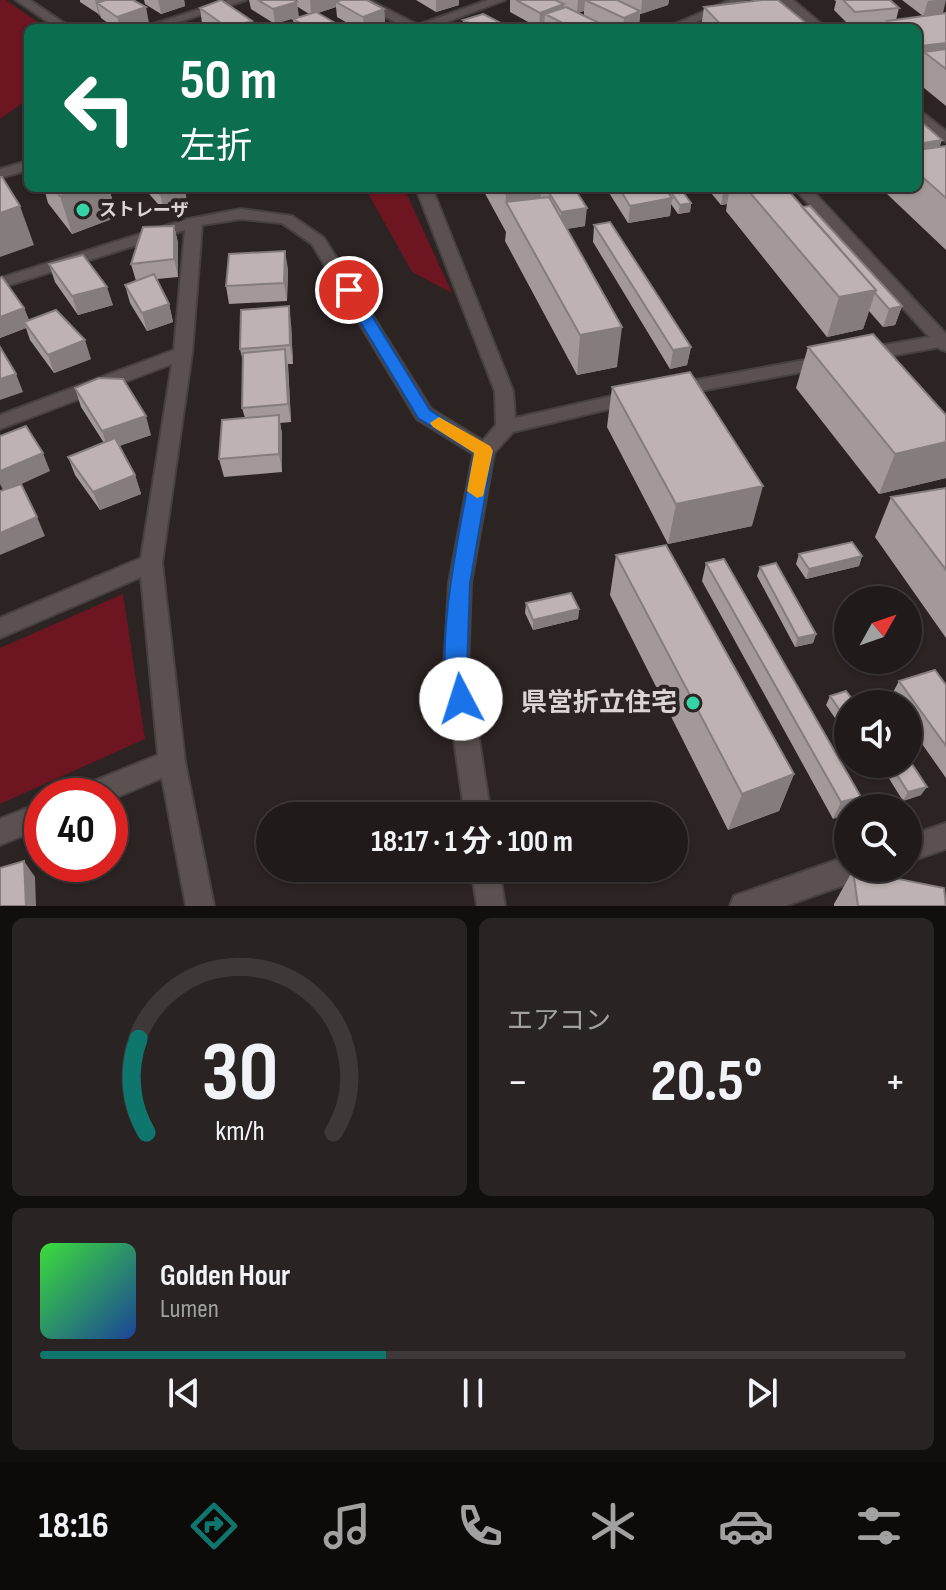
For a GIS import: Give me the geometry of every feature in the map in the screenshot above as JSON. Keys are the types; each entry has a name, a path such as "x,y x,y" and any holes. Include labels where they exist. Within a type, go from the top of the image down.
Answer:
{"street":[{"path":"22,0 59,24"},
{"path":"198,0 213,8"},
{"path":"160,24 240,0"},
{"path":"360,0 410,24"},
{"path":"430,24 499,0"},
{"path":"682,24 740,0"},
{"path":"786,0 815,24"},
{"path":"922,117 946,138"},
{"path":"0,174 24,166"},
{"path":"426,192 504,391 506,427"},
{"path":"806,192 945,342"},
{"path":"0,283 194,222 241,214 286,219 318,241 424,414 484,451"},
{"path":"194,222 183,353 151,563 172,762 200,906"},
{"path":"476,802 456,670 460,583 484,451 506,427 638,396 945,342"},
{"path":"0,422 183,353"},
{"path":"0,628 151,563"},
{"path":"128,780 172,762"},
{"path":"0,832 24,822"},
{"path":"922,844 946,836"},
{"path":"744,906 834,875"},
{"path":"487,882 491,906"}],"shaded area":[{"path":"0,0 6,0 40,24 24,24 24,102 0,119"},
{"path":"367,192 406,192 452,293 412,272"},
{"path":"123,594 145,739 58,778 24,778 24,793 0,804 0,648"}],"building":[{"path":"133,0 146,7 117,17 97,3"},
{"path":"221,0 252,21 222,24 200,8"},
{"path":"258,0 294,0 297,2 273,9"},
{"path":"367,0 384,9 363,17 336,2"},
{"path":"516,0 555,0 564,4 540,13"},
{"path":"585,0 617,0 640,11 624,18"},
{"path":"778,0 807,24 720,24 704,7"},
{"path":"843,0 890,0 899,8 855,12"},
{"path":"566,7 597,22 564,24 545,14"},
{"path":"316,12 337,24 302,24 293,19"},
{"path":"946,13 946,43 922,46 922,24 891,24 887,21"},
{"path":"483,14 503,24 471,24 463,20"},
{"path":"946,49 946,69 924,52"},
{"path":"922,122 942,140 922,143"},
{"path":"946,146 946,198 922,177 922,149"},
{"path":"0,177 20,206 0,213"},
{"path":"548,192 577,192 587,208 561,212"},
{"path":"621,192 668,192 672,198 630,206"},
{"path":"671,192 683,192 691,203 680,205"},
{"path":"749,192 790,192 876,290 839,297"},
{"path":"549,197 622,327 580,335 506,202"},
{"path":"810,206 902,306 889,309 875,293 876,290 802,207"},
{"path":"610,222 691,347 673,350 594,225"},
{"path":"174,226 174,259 131,264 143,227"},
{"path":"285,251 284,283 226,286 229,254"},
{"path":"83,255 107,287 72,296 49,264"},
{"path":"154,274 169,304 142,313 125,285"},
{"path":"0,278 24,308 0,317"},
{"path":"289,306 290,345 240,349 241,310"},
{"path":"56,310 85,340 48,355 24,322"},
{"path":"873,334 946,415 946,442 895,454 808,347"},
{"path":"0,347 16,374 0,379"},
{"path":"285,349 288,404 242,408 243,353"},
{"path":"690,372 763,486 676,504 612,387"},
{"path":"99,378 123,379 146,416 102,431 75,388"},
{"path":"279,415 279,454 219,459 222,420"},
{"path":"26,426 43,453 0,471 0,436"},
{"path":"115,438 135,475 93,492 68,457"},
{"path":"21,484 37,517 0,533 0,491"},
{"path":"946,488 946,570 891,497"},
{"path":"852,542 862,556 809,569 799,554"},
{"path":"666,545 794,774 742,794 616,555"},
{"path":"724,559 834,750 834,778 850,778 859,794 836,794 706,563"},
{"path":"776,563 816,634 798,638 760,567"},
{"path":"571,593 579,609 533,620 526,603"},
{"path":"935,670 946,685 946,746 922,713 922,690 906,690 899,681"},
{"path":"899,778 921,778 927,787 908,792"},
{"path":"24,861 26,906 0,906 0,868"},
{"path":"855,882 914,882 944,888 946,906 858,906"}],"slow traffic":[{"path":"439,423 484,451 477,491"}],"place":[{"name":"ストレーザ","path":"83,210"},
{"name":"県営折立住宅","path":"693,703"}],"route":[{"path":"349,290 424,414 484,451 460,583 456,670 461,699"}]}
